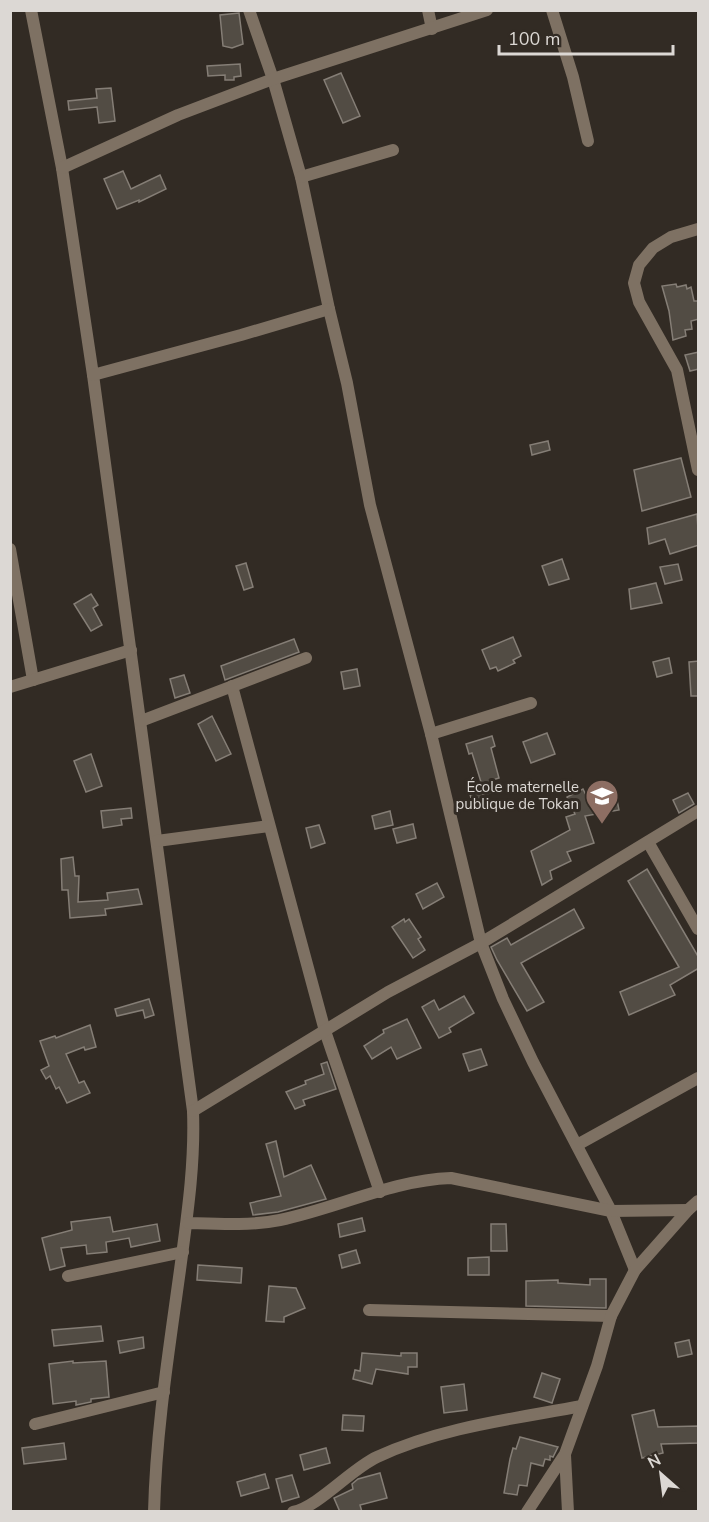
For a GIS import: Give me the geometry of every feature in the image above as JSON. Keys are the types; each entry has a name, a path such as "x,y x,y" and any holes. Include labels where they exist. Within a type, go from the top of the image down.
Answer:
{"street":[{"path":"31,10 62,168 93,375 193,1111 194,1151 188,1223 164,1392 154,1512"},
{"path":"249,10 273,79 301,177 347,383 370,505 430,734 481,943 503,999 611,1211 635,1270"},
{"path":"428,10 432,29"},
{"path":"62,168 178,115 273,79 487,10"},
{"path":"552,10 573,77 588,141"},
{"path":"301,177 393,150"},
{"path":"699,229 671,237 653,248 639,265 634,283 639,302 677,370 699,470"},
{"path":"93,375 329,309"},
{"path":"10,549 33,680"},
{"path":"10,687 131,651"},
{"path":"141,721 306,658"},
{"path":"232,686 325,1031 380,1192"},
{"path":"430,734 531,703"},
{"path":"193,1111 388,992 481,943 699,811"},
{"path":"157,841 269,826"},
{"path":"648,842 699,929"},
{"path":"577,1146 699,1078"},
{"path":"188,1223 269,1222 328,1208 428,1178 451,1178 611,1211 688,1210"},
{"path":"527,1512 565,1454 597,1366 611,1316 635,1270 688,1210 699,1202"},
{"path":"68,1276 183,1251"},
{"path":"369,1310 611,1316"},
{"path":"35,1424 164,1392"},
{"path":"297,1511 368,1462 427,1437 455,1429 582,1406"},
{"path":"565,1454 568,1512"}],"building":[{"path":"239,13 243,44 232,48 223,46 220,15"},
{"path":"240,64 241,76 234,77 234,80 225,80 225,75 208,76 207,66"},
{"path":"341,73 360,116 343,123 324,80"},
{"path":"111,88 115,121 99,123 97,107 69,110 68,101 97,98 96,89"},
{"path":"123,171 131,189 160,175 166,189 139,202 139,200 117,209 104,179"},
{"path":"676,284 677,287 686,285 687,289 691,287 694,301 699,301 699,319 691,321 692,329 685,330 686,336 673,340 669,311 662,286"},
{"path":"699,352 699,369 690,371 685,355"},
{"path":"548,441 550,450 532,455 530,445"},
{"path":"681,458 691,497 642,511 634,470"},
{"path":"697,514 699,545 670,554 665,539 649,544 647,528"},
{"path":"562,559 569,579 549,585 542,566"},
{"path":"246,563 253,587 244,590 236,566"},
{"path":"678,564 682,580 665,584 660,567"},
{"path":"656,583 662,603 631,609 629,589"},
{"path":"91,594 98,605 93,608 102,625 91,631 74,604"},
{"path":"513,637 521,656 513,660 515,663 498,671 496,667 490,669 482,650"},
{"path":"294,639 299,652 225,680 221,666"},
{"path":"669,658 672,673 657,677 653,662"},
{"path":"699,661 699,696 691,696 689,662"},
{"path":"357,669 360,686 344,689 341,672"},
{"path":"184,675 190,693 175,698 170,679"},
{"path":"212,716 231,754 216,761 198,724"},
{"path":"547,733 555,754 531,763 523,742"},
{"path":"492,736 495,746 491,748 499,778 489,781 493,792 483,795 485,803 473,806 468,786 481,782 472,753 469,754 466,744"},
{"path":"91,754 102,786 86,792 74,761"},
{"path":"583,789 586,795 615,790 619,810 585,816 594,843 567,852 571,861 550,871 552,879 542,885 531,851 570,830 566,817 575,814 567,797"},
{"path":"688,793 694,804 679,813 673,800"},
{"path":"131,808 132,818 121,819 122,825 103,828 101,811"},
{"path":"390,811 393,825 375,829 372,816"},
{"path":"413,824 416,838 397,843 393,829"},
{"path":"319,825 325,843 311,848 306,828"},
{"path":"73,857 75,876 79,876 78,902 108,900 107,893 138,889 142,904 105,909 106,915 70,918 68,890 62,890 61,859"},
{"path":"647,869 699,958 699,968 670,985 675,995 629,1015 620,992 679,967 628,881"},
{"path":"437,883 444,897 423,909 416,894"},
{"path":"574,909 584,928 521,963 544,1002 527,1011 491,947 507,938 511,945"},
{"path":"404,919 405,922 409,919 421,937 418,939 425,950 413,958 392,927"},
{"path":"464,996 474,1013 449,1028 451,1032 439,1038 422,1007 434,1000 439,1010"},
{"path":"149,999 154,1015 145,1018 143,1010 117,1016 115,1009"},
{"path":"407,1019 421,1048 397,1059 391,1047 372,1059 364,1046 384,1033 383,1030"},
{"path":"90,1025 96,1047 85,1050 84,1047 66,1054 79,1083 84,1081 90,1093 67,1103 59,1087 56,1089 50,1076 46,1079 41,1070 49,1066 40,1041 55,1036 56,1038"},
{"path":"481,1049 487,1065 469,1071 463,1054"},
{"path":"327,1062 336,1089 303,1100 305,1105 295,1109 286,1092 306,1084 305,1081 324,1074 321,1064"},
{"path":"276,1141 284,1177 311,1165 326,1199 278,1212 253,1215 250,1203 281,1196 266,1144"},
{"path":"110,1217 113,1232 157,1224 160,1241 131,1247 129,1238 106,1242 107,1252 87,1254 86,1245 61,1248 65,1266 50,1270 42,1238 72,1230 71,1222"},
{"path":"362,1218 365,1231 340,1237 338,1224"},
{"path":"491,1224 506,1224 507,1251 491,1251"},
{"path":"356,1250 360,1263 342,1268 339,1255"},
{"path":"489,1257 489,1275 468,1275 468,1258"},
{"path":"198,1265 242,1268 241,1283 197,1280"},
{"path":"590,1279 606,1279 606,1308 526,1306 526,1281 558,1280 558,1283 590,1285"},
{"path":"269,1286 296,1288 305,1308 284,1317 284,1322 266,1321"},
{"path":"101,1326 103,1341 54,1346 52,1330"},
{"path":"143,1337 144,1348 120,1353 118,1341"},
{"path":"689,1340 692,1354 678,1357 675,1343"},
{"path":"362,1353 401,1356 401,1353 417,1353 417,1367 408,1367 408,1374 376,1369 372,1384 353,1379 355,1370 360,1371"},
{"path":"73,1361 73,1363 106,1361 109,1397 91,1399 91,1402 76,1405 76,1401 53,1404 49,1364"},
{"path":"542,1373 560,1379 552,1403 534,1397"},
{"path":"464,1384 467,1410 444,1413 441,1387"},
{"path":"654,1410 658,1427 699,1426 699,1443 661,1444 663,1453 642,1458 632,1415"},
{"path":"343,1415 364,1416 363,1431 342,1430"},
{"path":"520,1437 558,1447 553,1457 550,1456 550,1460 545,1459 543,1466 531,1463 527,1486 519,1485 517,1495 504,1493 513,1448 516,1449"},
{"path":"64,1443 66,1459 24,1464 22,1448"},
{"path":"326,1448 330,1463 304,1470 300,1455"},
{"path":"380,1473 387,1498 360,1505 362,1512 340,1512 334,1498 353,1489 352,1484 358,1479"},
{"path":"265,1474 269,1488 241,1496 237,1482"},
{"path":"292,1475 299,1497 282,1502 276,1479"}],"place":[{"name":"École maternelle publique de Tokan","path":"602,825"}]}
